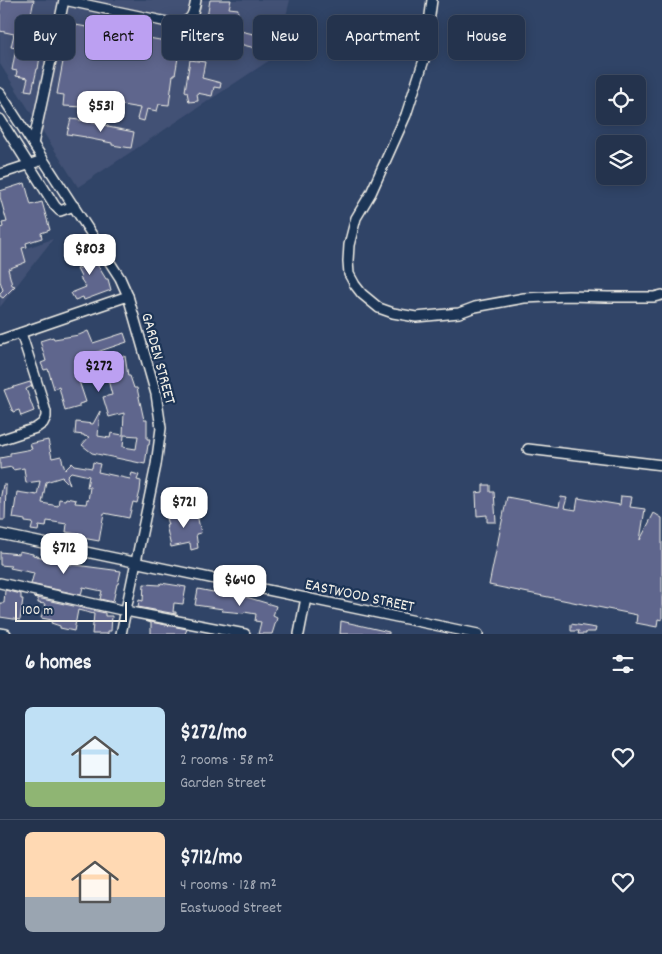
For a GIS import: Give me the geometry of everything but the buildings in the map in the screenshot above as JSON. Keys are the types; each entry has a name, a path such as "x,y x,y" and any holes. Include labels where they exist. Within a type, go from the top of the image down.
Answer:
{"street":[{"path":"33,144 64,0 177,24 185,22 193,15 196,0"},
{"path":"432,0 424,60 406,115 370,193 356,218 349,245 349,274 362,294 379,308 393,313 416,317 459,313 476,307 524,298 568,296 654,297 662,295"},
{"name":"GARDEN STREET","path":"0,93 115,268 128,296 156,394 161,428 156,465 121,634"},
{"path":"0,119 55,206 60,211 74,206"},
{"path":"0,174 43,160"},
{"path":"0,340 128,296"},
{"path":"0,440 36,428 43,423 46,417 42,398 21,333"},
{"path":"528,450 662,465"},
{"name":"EASTWOOD STREET","path":"0,534 476,634"},
{"path":"0,583 126,611 245,634"},
{"path":"299,634 306,598"},
{"path":"0,633 6,634"}],"shaded area":[{"path":"0,0 290,0 286,15 253,15 253,60 270,60 78,187 0,64"},
{"path":"53,239 31,267 0,307 0,257"}]}
